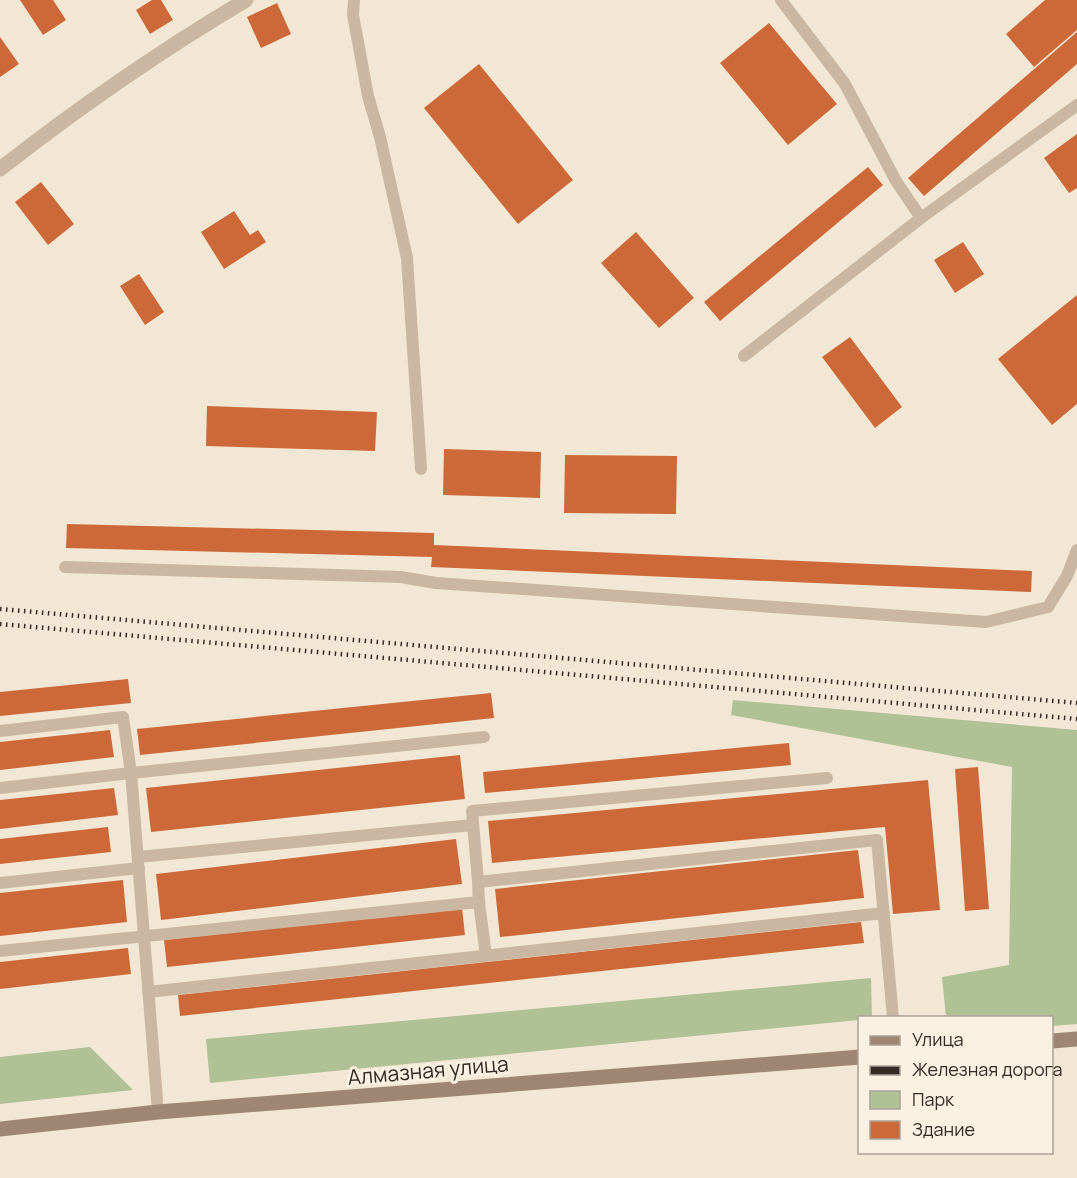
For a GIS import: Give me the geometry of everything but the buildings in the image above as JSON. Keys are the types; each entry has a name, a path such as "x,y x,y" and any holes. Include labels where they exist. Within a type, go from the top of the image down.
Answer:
{"street":[{"path":"0,169 70,116 195,30 246,0"},
{"path":"1053,1041 1077,1040"},
{"name":"Алмазная улица","path":"0,1129 158,1112 858,1057"}],"lane":[{"path":"354,0 353,15 368,96 381,137 407,258 421,469"},
{"path":"781,0 845,84 896,181 921,218"},
{"path":"744,356 921,218 1077,105"},
{"path":"64,567 402,577 436,583 986,622 1048,607 1067,576 1077,550"},
{"path":"0,731 123,717 131,773 158,1112"},
{"path":"0,788 484,737"},
{"path":"486,956 472,811 827,778"},
{"path":"0,883 138,862 473,825"},
{"path":"478,882 877,840 893,1016"},
{"path":"0,951 479,902"},
{"path":"148,992 884,914"}],"green space":[{"path":"733,700 1077,730 1077,1024 1053,1026 1053,1016 946,1016 942,977 1009,965 1012,767 731,715"},
{"path":"871,978 872,1016 858,1016 858,1020 210,1083 206,1039"},
{"path":"90,1047 133,1090 0,1104 0,1057"}],"railway":[{"path":"0,609 1077,703"},
{"path":"0,624 1077,719"}]}
